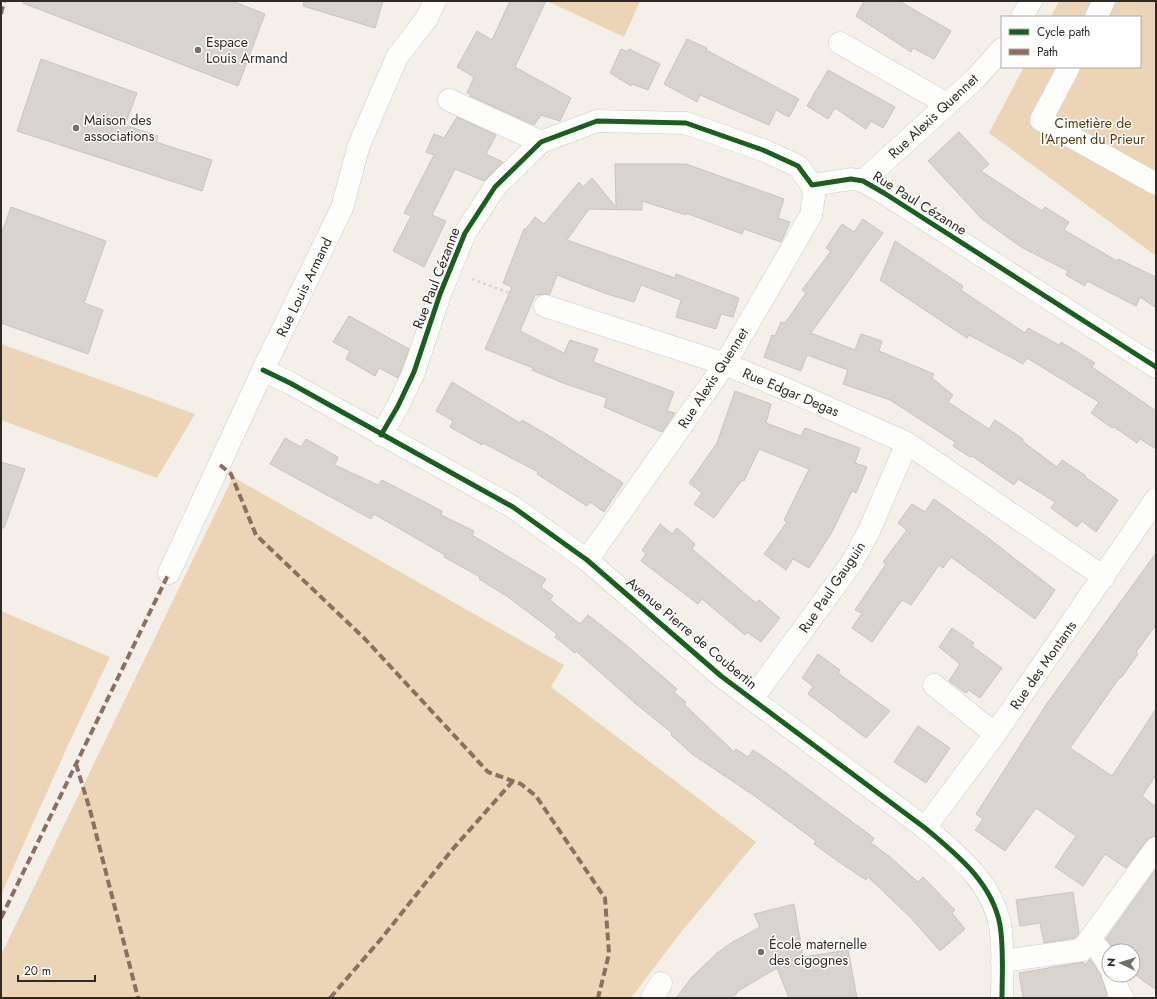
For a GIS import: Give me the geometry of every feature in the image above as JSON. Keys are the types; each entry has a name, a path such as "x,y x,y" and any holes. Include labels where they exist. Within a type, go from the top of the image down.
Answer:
{"street":[{"name":"Rue Louis Armand","path":"169,573 263,370 342,208 359,145 397,57 427,18 435,1"},
{"path":"1023,16 1031,1"},
{"path":"1096,16 1104,1"},
{"path":"840,43 947,104"},
{"name":"Rue Alexis Quennet","path":"863,181 975,79 1001,50"},
{"path":"1068,68 1041,120 1156,184"},
{"path":"449,100 541,142"},
{"name":"Rue Paul Cézanne","path":"381,435 398,406 414,372 449,270 465,233 494,187 541,142 597,121 686,123 763,150 798,166 812,185 851,179 863,181 1156,366"},
{"name":"Rue Alexis Quennet","path":"587,560 725,364 811,215 814,196 812,185"},
{"name":"Rue Edgar Degas","path":"544,306 725,364 788,390 907,443 1104,577"},
{"name":"Avenue Pierre de Coubertin","path":"263,370 290,383 381,435 513,507 587,560 721,676 925,828 956,854 981,881 991,900 1000,924 1002,998"},
{"name":"Rue Paul Gauguin","path":"752,700 851,564 869,531 907,443"},
{"name":"Rue des Montants","path":"925,828 995,734 1156,499"},
{"path":"934,685 995,734"},
{"path":"1002,962 1082,950 1156,848"},
{"path":"1088,942 1099,949 1101,952"},
{"path":"1116,983 1120,995 1123,998"}],"path":[{"path":"1137,1 1156,12"},
{"path":"449,270 544,306"}],"green space":[{"path":"547,1 640,1 624,37"},
{"name":"Cimetière de l'Arpent du Prieur","path":"1059,1 1156,1 1156,256 989,133 1023,68 1141,68 1141,16 1052,16"},
{"path":"1,344 195,414 157,478 1,420"},
{"path":"233,477 564,665 551,687 756,842 682,931 631,998 1,998 1,955"},
{"path":"1,611 110,657 69,743 1,895"}],"building":[{"name":"Espace Louis Armand","path":"23,1 232,1 265,14 238,86 23,3"},
{"path":"304,1 383,1 375,28 303,6"},
{"path":"510,1 546,1 515,67 571,98 560,121 541,115 534,125 470,96 471,94 467,93 474,77 457,67 477,31 492,40"},
{"path":"864,1 899,1 951,31 934,59 913,48 911,52 856,16"},
{"path":"687,39 707,48 706,50 799,99 789,117 776,110 769,125 700,95 697,102 664,84"},
{"path":"621,49 628,52 629,49 660,64 648,90 632,84 631,86 610,73"},
{"name":"Maison des associations","path":"41,59 137,93 125,125 158,136 156,142 212,160 202,191 17,131"},
{"path":"828,70 895,107 883,128 871,121 866,129 835,108 828,119 807,106"},
{"path":"457,117 496,135 486,154 503,162 484,181 455,169 432,215 446,221 424,267 393,251 411,216 404,213 434,155 426,152 434,134 444,138"},
{"path":"959,132 989,164 981,171 1042,211 1045,207 1069,222 1064,230 1117,261 1118,259 1156,277 1156,308 1140,297 1136,306 1087,281 1085,286 1066,275 1068,271 1021,247 982,219 928,161"},
{"path":"615,164 686,164 784,199 778,218 790,222 781,242 744,229 742,234 686,213 686,215 642,201 642,210 589,209 567,240 675,278 676,274 739,298 733,317 721,314 716,329 676,317 681,300 641,285 634,302 607,294 557,275 550,294 535,295 520,331 564,353 570,340 598,349 593,362 674,392 667,411 675,413 662,432 604,407 607,398 563,383 532,370 533,368 485,349 512,287 503,283 524,229 526,229 535,217 544,224 579,182 583,187 592,178 616,207"},
{"path":"11,207 106,241 84,303 103,310 88,354 1,323 1,235"},
{"path":"863,219 883,233 811,333 855,350 861,334 882,341 879,351 934,374 932,378 953,395 948,402 989,429 995,420 1023,439 1022,441 1057,467 1062,460 1086,476 1085,477 1118,500 1096,532 1082,521 1077,527 1051,508 1055,502 1018,479 1014,485 972,456 970,457 953,446 955,442 890,400 843,384 848,370 807,355 801,371 764,357 772,335 775,336 781,322 785,323 806,293 802,290 831,251 826,248 842,224 854,232"},
{"path":"895,241 963,286 961,290 1025,333 1028,328 1059,345 1061,342 1095,363 1092,367 1156,411 1156,449 1140,439 1137,443 1091,413 1099,402 1027,358 1023,364 969,335 967,338 880,280"},
{"path":"349,316 409,349 398,378 379,368 375,376 346,359 350,351 333,342"},
{"path":"452,382 520,423 522,420 548,435 623,483 604,512 590,502 587,506 537,474 538,472 483,443 482,445 450,427 453,421 436,411"},
{"path":"735,391 771,404 766,423 801,436 805,428 860,448 855,463 867,467 856,493 852,491 832,532 809,568 793,559 786,570 764,554 787,522 784,520 809,469 759,449 744,481 742,480 714,518 694,504 702,493 689,483 717,443"},
{"path":"285,438 301,447 306,439 338,457 335,465 378,485 382,480 442,511 441,515 474,531 472,535 546,579 541,587 553,596 550,600 580,624 588,615 626,645 677,689 674,692 686,702 684,704 734,752 736,749 748,757 753,750 874,838 871,843 889,856 918,882 923,877 955,910 952,913 965,929 940,951 911,918 868,877 866,880 839,862 814,844 816,841 756,797 692,754 671,735 672,733 636,704 576,651 575,653 555,637 557,634 508,597 479,579 480,577 444,557 445,555 374,514 371,519 270,464"},
{"path":"1,462 25,469 4,528 1,528"},
{"path":"934,499 987,537 1055,590 1035,619 951,557 943,568 939,565 911,605 902,600 872,642 852,628 862,613 855,610 886,564 883,562 907,530 898,523 912,504 925,512"},
{"path":"660,524 672,534 677,528 695,544 692,549 756,603 759,600 780,618 761,642 747,632 745,635 702,599 698,604 641,561 646,554 642,550"},
{"path":"1156,553 1156,625 1136,652 1138,654 1070,748 1112,776 1156,709 1156,775 1142,796 1156,807 1156,836 1151,837 1146,841 1126,868 1105,854 1083,886 1055,867 1076,836 1036,808 1005,851 975,830 983,819 976,814 1048,702"},
{"path":"952,628 974,643 972,646 1002,668 980,698 969,690 966,693 949,681 960,664 939,647"},
{"path":"818,654 840,670 838,673 890,711 866,738 808,694 813,686 802,678"},
{"path":"918,726 950,748 926,783 894,762"},
{"path":"1156,869 1156,990 1141,979 1141,943 1109,943 1106,939"},
{"path":"1073,892 1079,933 1075,938 1044,943 1040,923 1020,926 1016,900"},
{"name":"École maternelle des cigognes","path":"794,904 803,957 848,950 857,998 789,998 777,968 738,991 733,998 676,998 692,977 717,953 731,943 760,927 754,914"},
{"path":"1090,959 1101,975 1101,983 1103,983 1107,995 1104,998 1023,998 1019,973 1084,962 1084,966"}],"marked path":[{"path":"1,14 4,1"},
{"path":"220,465 231,474 256,535 365,639 488,772 521,784 536,796 605,898 609,954 598,998"},
{"path":"1,918 169,573"},
{"path":"76,764 90,810 138,998"},
{"path":"330,998 381,939 451,851 513,781"}],"cycle path":[{"path":"381,435 398,406 414,372 440,294 465,233 495,187 541,142 597,121 686,123 763,150 798,166 812,185 851,179 863,181 1156,367"},
{"path":"263,370 290,383 513,507 587,560 721,676 937,838 960,859 981,882 996,910 1000,925 1002,943 1002,998"}],"place":[{"name":"Espace Louis Armand","path":"198,50"},
{"name":"Maison des associations","path":"76,128"},
{"name":"École maternelle des cigognes","path":"761,952"}]}
